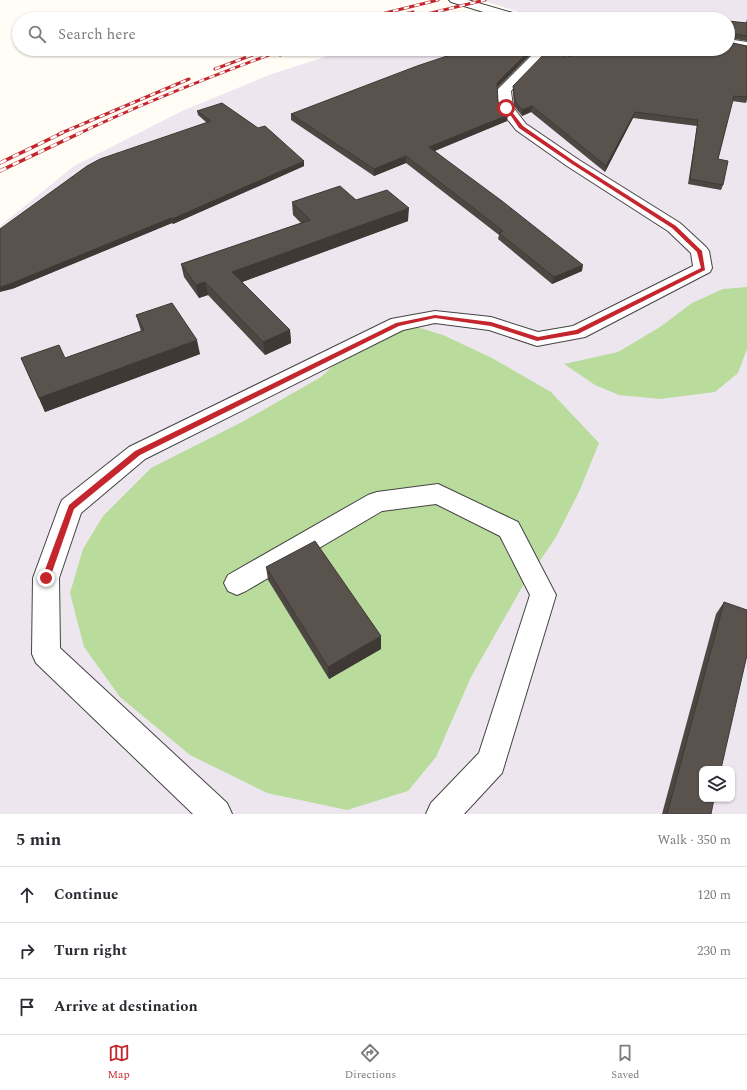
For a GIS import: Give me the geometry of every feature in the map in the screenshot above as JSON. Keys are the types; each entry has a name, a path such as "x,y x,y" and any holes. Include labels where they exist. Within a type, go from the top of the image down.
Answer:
{"street":[{"path":"455,0 495,12"},
{"path":"735,44 747,46"},
{"path":"216,814 46,654 46,578 71,507 137,453 398,324 435,316 491,324 537,339 578,332 703,268 700,251 674,227 573,163 521,127 506,108 504,90 538,56"},
{"path":"237,583 378,502 438,494 509,529 543,595 491,762 442,814"}],"shaded area":[{"path":"481,0 747,0 747,41 735,39 735,12 519,12"},
{"path":"735,50 747,52 747,814 0,814 0,226 74,166 182,111 269,75 327,56 735,56"}],"green space":[{"path":"747,287 747,349 738,373 715,392 660,399 619,395 595,385 564,364 618,352 660,327 692,303 723,289"},
{"path":"417,327 443,335 492,358 551,392 599,443 579,492 556,537 521,589 471,677 436,757 408,791 347,810 267,793 190,755 120,697 84,647 70,593 83,549 103,516 151,468 242,422 321,377 344,356 376,333"}],"building":[{"path":"735,22 747,23 747,36 735,34"},
{"path":"735,43 747,46 747,97 734,96 718,159 728,161 723,185 690,179 698,120 635,112 606,166 532,106 522,110 515,101 513,86 542,56 735,56"},
{"path":"447,56 524,56 497,83 498,102 508,115 429,147 502,201 583,265 554,277 499,233 503,231 406,156 374,169 291,114"},
{"path":"222,103 258,128 265,126 304,161 172,219 171,218 0,287 0,229 87,166 100,159 211,121 197,111"},
{"path":"340,186 356,200 387,190 409,208 232,272 290,330 263,342 205,282 196,285 181,264 310,220 292,202"},
{"path":"172,303 197,340 39,398 21,358 59,345 65,358 144,330 136,315"},
{"path":"315,541 381,636 328,667 266,567"},
{"path":"724,602 747,610 747,655 722,766 699,766 699,802 713,802 711,814 667,814"}],"railway":[{"path":"389,12 438,0"},
{"path":"435,12 485,0"},
{"path":"215,69 249,56"},
{"path":"78,134 180,89 266,56"},
{"path":"59,134 189,79"},
{"path":"0,163 62,133"},
{"path":"0,171 80,133"}],"route":[{"path":"46,578 71,507 137,453 398,324 435,316 491,324 537,339 578,332 703,268 700,251 674,227 573,163 521,127 506,108"}]}
